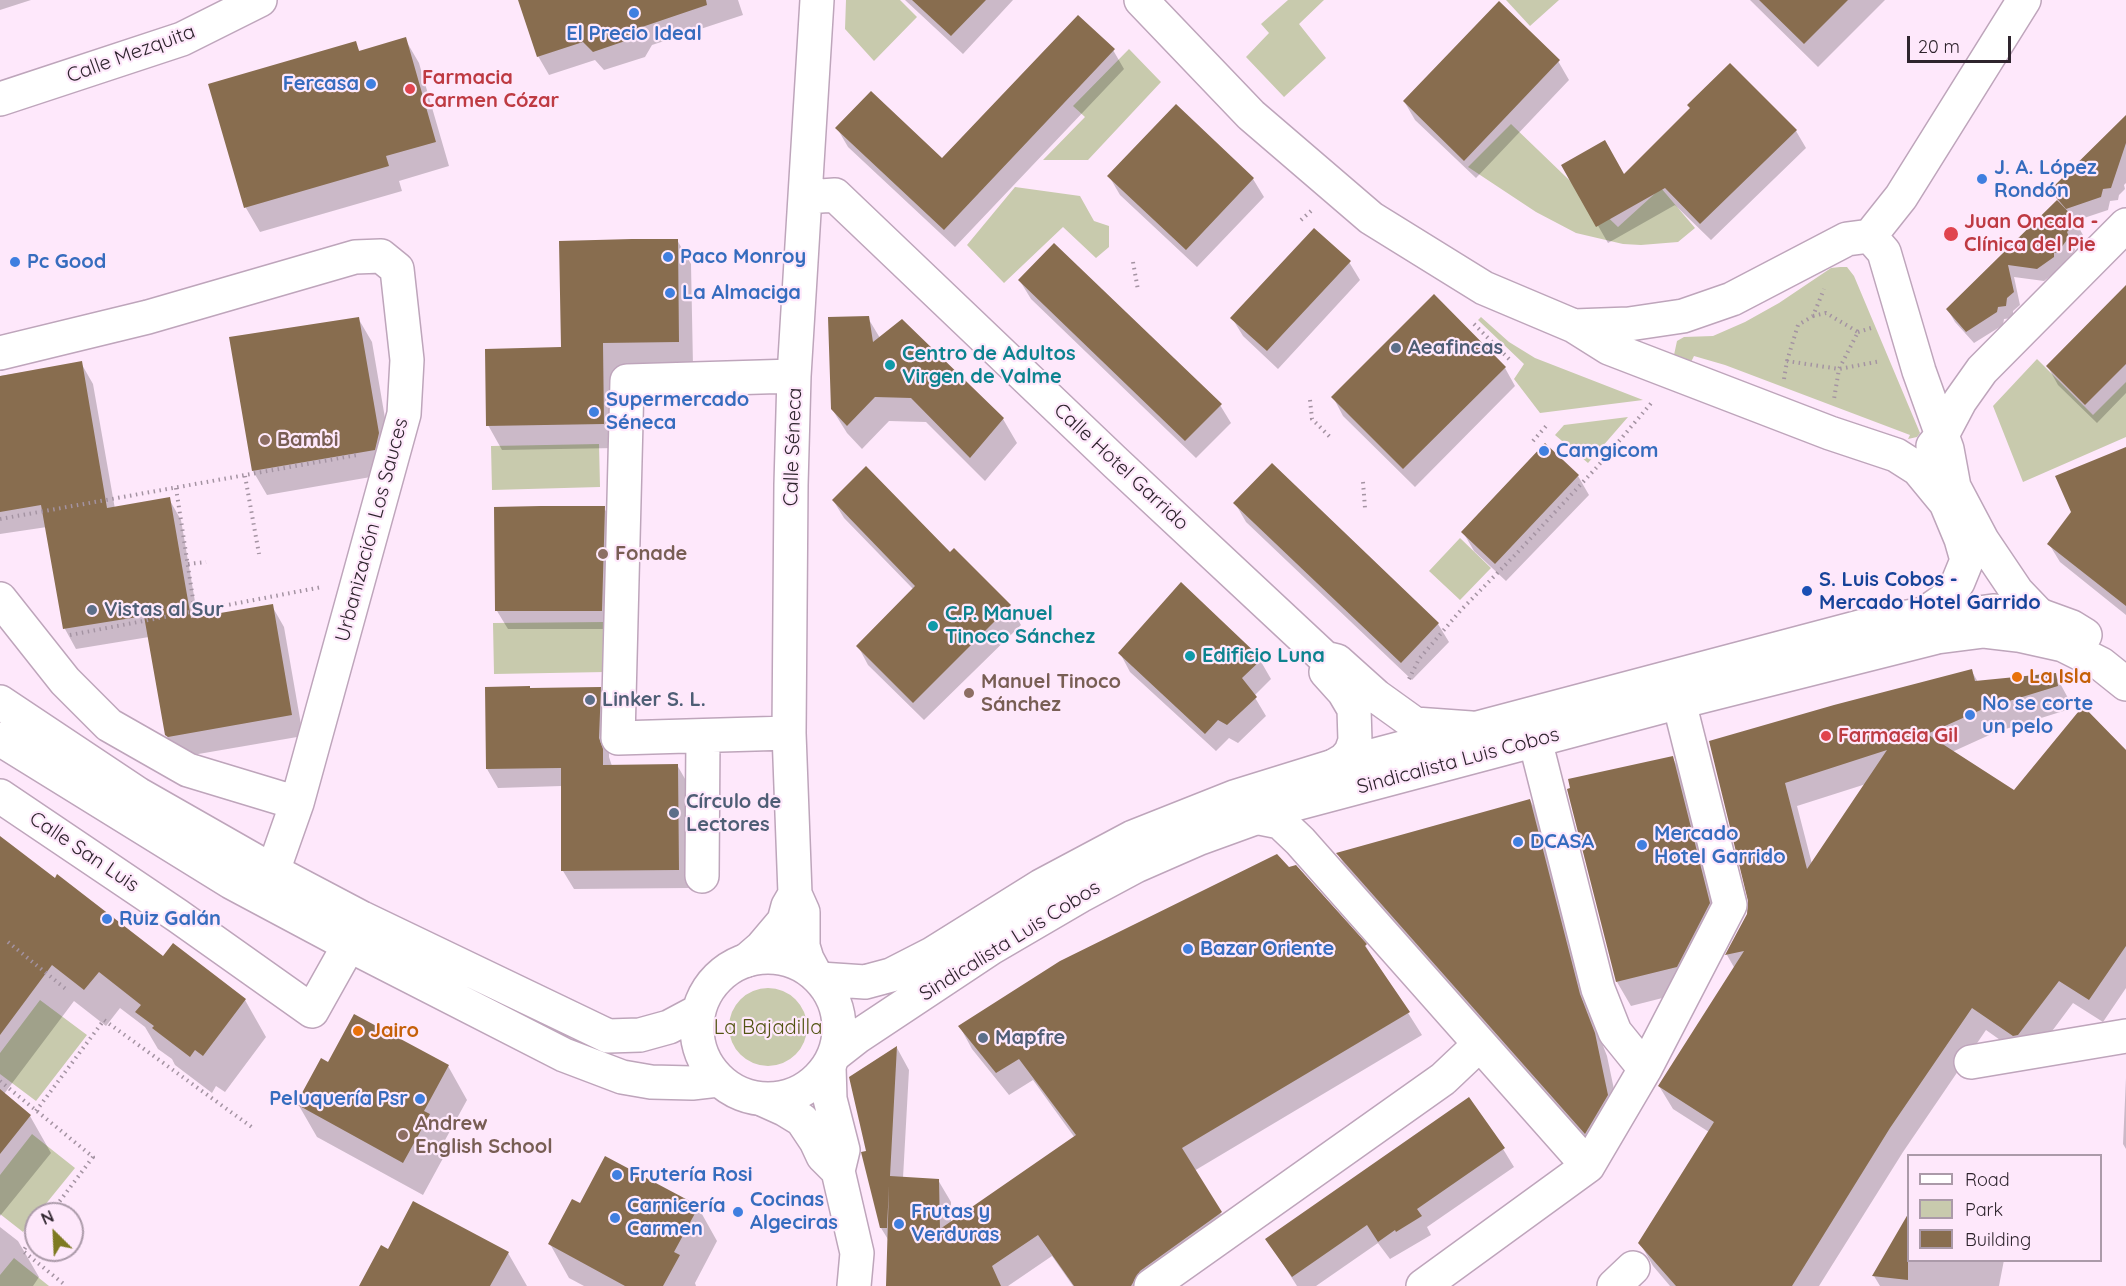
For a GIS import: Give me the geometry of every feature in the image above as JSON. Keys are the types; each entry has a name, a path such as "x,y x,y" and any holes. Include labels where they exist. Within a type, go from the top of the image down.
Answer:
{"street":[{"name":"Calle Mezquita","path":"0,99 182,39 260,0"},
{"name":"Calle Séneca","path":"817,0 794,376 789,733 795,894 803,912 803,946 807,959 817,976"},
{"path":"1141,0 1251,115 1371,218 1484,288 1574,326 1609,348 1830,433 1896,455 1918,469 1946,503 1967,560 1958,582 1944,600 1924,614"},
{"path":"1574,326 1629,324 1683,316 1732,299 1858,238 1901,197 2024,0"},
{"name":"Calle Hotel Garrido","path":"806,197 835,195 1116,463 1325,658 1336,661 1393,710 1415,723 1475,728"},
{"path":"1917,363 1931,379 1944,383 1971,378 1982,370 2126,225"},
{"path":"1858,238 1884,252 1917,363 1942,435 1954,487 1982,540 2017,592 2039,615"},
{"name":"Urbanización Los Sauces","path":"0,353 148,317 355,257 381,256 397,270 407,360 404,414 297,803 273,871"},
{"path":"1676,374 1668,366 1663,343 1666,332 1673,322 1683,316"},
{"path":"1896,455 1910,456 1923,453 1934,445 1942,435 1960,401 1982,370"},
{"path":"789,733 618,738 627,381 794,376"},
{"path":"0,599 65,681 109,725 188,770 297,803"},
{"name":"Sindicalista Luis Cobos","path":"817,976 865,982 891,975 932,954 1041,886 1133,837 1234,797 1334,766 1865,625 1924,614 1943,618 1993,611 2039,615 2072,627 2114,652 2126,663"},
{"name":"Sindicalista Luis Cobos","path":"832,1061 856,1037 991,948 1080,896 1136,866 1255,817 1291,805 1679,702 1937,637 1984,632 2018,634 2063,645 2101,664 2126,684"},
{"name":"Calle Hotel Garrido","path":"1325,658 1325,671 1344,692 1354,709 1355,741 1351,752 1334,766"},
{"path":"0,702 138,794 273,871 362,918 608,1035 640,1035 669,1027 699,1011"},
{"path":"1423,1286 1588,1166 1645,1069 1730,905 1679,702"},
{"path":"702,876 703,736"},
{"path":"0,739 231,882 564,1055 622,1077 651,1082 692,1083 718,1080"},
{"path":"1535,740 1598,990 1615,1032 1645,1069"},
{"name":"Calle San Luis","path":"0,796 178,916 312,1011 349,945"},
{"path":"1255,817 1280,822 1588,1166"},
{"name":"Calle Séneca","path":"747,960 762,947 784,921 788,906 795,894"},
{"path":"838,1171 824,1156 802,1120 764,1100 739,1094 718,1080 703,1059 696,1035 699,1011 709,989 725,971 747,960 771,957 795,961 817,976 831,992 840,1017 839,1043 832,1061 830,1099 843,1150 838,1171 857,1253 854,1286"},
{"path":"1971,1062 2126,1036"},
{"path":"1151,1286 1443,1078 1480,1044"},
{"path":"764,1100 789,1097 811,1086 832,1061"}],"path":[{"path":"1813,316 1858,238"},
{"path":"1132,262 1138,290"},
{"path":"1779,412 1787,361 1798,325 1813,316 1826,313 1858,332 1839,369"},
{"path":"1474,324 1512,362"},
{"path":"1787,361 1839,369 1917,363"},
{"path":"1393,710 1419,659 1461,610 1598,467 1676,374"},
{"path":"1310,400 1312,419 1332,439"},
{"path":"1533,441 1547,425"},
{"path":"0,519 394,448"},
{"path":"245,476 259,554"},
{"path":"1363,482 1365,508"},
{"path":"176,488 195,612"},
{"path":"188,564 206,562"},
{"path":"34,642 358,580"},
{"path":"8,942 67,990"},
{"path":"36,1110 104,1020 253,1128"},
{"path":"0,1081 93,1157 59,1202"},
{"path":"37,1262 64,1286"}],"green space":[{"path":"846,0 900,0 917,17 874,61 845,29"},
{"path":"1288,0 1324,0 1299,24 1326,58 1284,97 1246,57 1269,33 1261,24"},
{"path":"1506,0 1559,0 1530,26"},
{"path":"1129,49 1161,82 1088,160 1043,160 1085,117 1073,106"},
{"path":"1511,124 1618,227 1661,188 1695,228 1678,242 1623,244 1576,233 1536,212 1468,167"},
{"path":"1015,187 1080,196 1094,221 1109,226 1109,247 1096,258 1063,227 1004,283 967,245"},
{"path":"1847,267 1854,276 1920,433 1917,437 1908,439 1910,435 1725,365 1694,356 1691,362 1674,355 1677,341 1684,337 1713,336 1779,303 1831,268"},
{"path":"1481,317 1509,342 1535,358 1643,400 1540,413 1514,379 1524,364 1478,320"},
{"path":"2037,359 2093,415 2126,382 2126,437 2023,482 1993,406"},
{"path":"1628,417 1588,463 1555,435 1564,425"},
{"path":"599,444 600,487 492,490 491,446"},
{"path":"1460,538 1491,568 1460,600 1429,571"},
{"path":"605,622 606,672 494,674 493,623"},
{"name":"La Bajadilla","path":"768,988 783,991 800,1005 807,1027 804,1042 790,1059 768,1066 753,1063 736,1049 729,1027 732,1012 746,995"},
{"path":"40,1000 87,1035 36,1101 0,1074 0,1053"},
{"path":"32,1134 75,1168 47,1202 24,1202 23,1232 0,1214 0,1175"},
{"path":"14,1258 49,1286 0,1286 0,1275"}],"building":[{"path":"518,0 706,0 707,5 642,27 634,38 593,52 583,42 537,57"},
{"path":"912,0 986,0 951,36"},
{"path":"1759,0 1848,0 1804,44"},
{"path":"1499,1 1560,60 1464,161 1403,101"},
{"path":"1078,15 1115,49 944,230 835,128 871,91 942,158"},
{"path":"406,37 436,142 386,156 389,166 244,208 208,84 356,41 359,51"},
{"path":"1730,63 1797,130 1700,224 1665,188 1596,227 1561,165 1605,140 1624,174 1690,108 1687,105"},
{"path":"1176,104 1254,178 1186,250 1107,176"},
{"path":"2126,115 2126,143 2111,188 2103,189 2101,197 2066,209 2050,190"},
{"path":"2057,200 2077,221 2067,232 2069,237 2058,252 2054,253 2054,257 2037,269 2008,265 2014,292 2007,298 2006,306 1998,307 1997,312 1966,332 1946,309"},
{"path":"1314,228 1351,261 1267,351 1230,318"},
{"path":"678,239 679,342 603,343 604,424 486,426 485,349 561,347 559,241"},
{"path":"1054,243 1222,404 1185,441 1018,280"},
{"path":"2126,285 2126,364 2085,405 2046,366"},
{"path":"1434,294 1506,367 1403,469 1331,397"},
{"name":"Centro de Adultos Virgen de Valme","path":"869,316 873,342 902,319 1004,418 970,458 911,398 875,397 847,426 831,409 828,317"},
{"path":"359,317 379,433 375,450 252,471 229,337"},
{"path":"82,361 107,508 170,497 191,618 273,604 292,715 168,737 165,735 144,616 63,629 41,505 0,512 0,376"},
{"path":"1545,443 1579,475 1495,564 1461,532"},
{"path":"2126,447 2126,606 2047,544 2071,512 2055,476"},
{"path":"1272,463 1439,623 1401,663 1233,503"},
{"name":"C.P. Manuel Tinoco Sánchez","path":"866,466 950,552 954,548 1011,605 913,703 856,646 915,586 832,500"},
{"path":"605,506 602,611 495,611 494,507"},
{"name":"Edificio Luna","path":"1181,582 1262,659 1242,678 1257,697 1227,725 1218,720 1205,734 1118,653"},
{"path":"1972,669 1975,681 2056,673 2058,686 1983,709 1927,734 2014,790 2083,706 2126,750 2126,946 2089,1000 2059,981 2018,1035 2013,1036 1972,1008 1890,1128 1792,1286 1676,1286 1638,1243 1714,1122 1658,1086 1744,951 1725,955 1747,914 1748,901 1709,741","holes":["1887,750 1807,869 1785,783"]},
{"path":"530,686 530,688 601,687 599,738 603,749 603,765 678,764 679,870 561,871 561,768 486,769 485,687"},
{"name":"Mercado Hotel Garrido","path":"1673,756 1710,903 1677,967 1616,982 1567,789 1570,788 1568,779"},
{"path":"1530,799 1580,994 1595,1033 1608,1095 1585,1134 1336,853"},
{"path":"0,836 55,878 57,874 163,956 173,943 246,999 203,1056 195,1050 190,1057 152,1028 154,1026 135,1012 141,1005 99,972 84,990 52,965 0,1035"},
{"path":"1277,854 1289,867 1296,865 1367,944 1365,946 1410,1012 1182,1148 1222,1212 1140,1271 1131,1286 1074,1286 1038,1235 992,1266 1001,1286 886,1286 889,1186 887,1228 880,1228 861,1152 866,1151 849,1077 897,1046 890,1176 939,1179 940,1229 1076,1135 1019,1059 996,1073 958,1026 1060,961"},
{"path":"354,1014 449,1065 424,1111 430,1114 403,1163 296,1104 321,1058 328,1062"},
{"path":"0,1089 31,1115 0,1154"},
{"path":"1469,1097 1505,1148 1417,1209 1422,1216 1396,1232 1395,1230 1378,1242 1367,1225 1292,1277 1265,1239"},
{"path":"605,1156 699,1206 674,1252 680,1255 663,1286 625,1286 548,1244 572,1199 580,1203"},
{"path":"413,1201 509,1252 490,1286 359,1286 381,1245 388,1249"},
{"path":"1907,1216 1908,1280 1872,1276"}],"place":[{"name":"El Precio Ideal","path":"634,13"},
{"name":"Fercasa","path":"371,84"},
{"name":"Farmacia Carmen Cózar","path":"410,89"},
{"name":"J. A. López Rondón","path":"1982,179"},
{"name":"Juan Oncala - Clínica del Pie","path":"1951,234"},
{"name":"Paco Monroy","path":"668,257"},
{"name":"Pc Good","path":"15,262"},
{"name":"La Almaciga","path":"670,293"},
{"name":"Aeafincas","path":"1396,348"},
{"name":"Centro de Adultos Virgen de Valme","path":"890,365"},
{"name":"Supermercado Séneca","path":"594,412"},
{"name":"Bambi","path":"265,440"},
{"name":"Camgicom","path":"1544,451"},
{"name":"Fonade","path":"603,554"},
{"name":"S. Luis Cobos - Mercado Hotel Garrido","path":"1807,591"},
{"name":"Vistas al Sur","path":"92,610"},
{"name":"C.P. Manuel Tinoco Sánchez","path":"933,626"},
{"name":"Edificio Luna","path":"1190,656"},
{"name":"La Isla","path":"2017,677"},
{"name":"Manuel Tinoco Sánchez","path":"969,693"},
{"name":"Linker S. L.","path":"590,700"},
{"name":"No se corte un pelo","path":"1970,715"},
{"name":"Farmacia Gil","path":"1826,736"},
{"name":"Círculo de Lectores","path":"674,813"},
{"name":"DCASA","path":"1518,842"},
{"name":"Mercado Hotel Garrido","path":"1642,845"},
{"name":"Ruiz Galán","path":"107,919"},
{"name":"Bazar Oriente","path":"1188,949"},
{"name":"Jairo","path":"358,1031"},
{"name":"Mapfre","path":"983,1038"},
{"name":"Peluquería Psr","path":"420,1099"},
{"name":"Andrew English School","path":"403,1135"},
{"name":"Frutería Rosi","path":"617,1175"},
{"name":"Cocinas Algeciras","path":"738,1212"},
{"name":"Carnicería Carmen","path":"615,1218"},
{"name":"Frutas y Verduras","path":"899,1224"}]}
